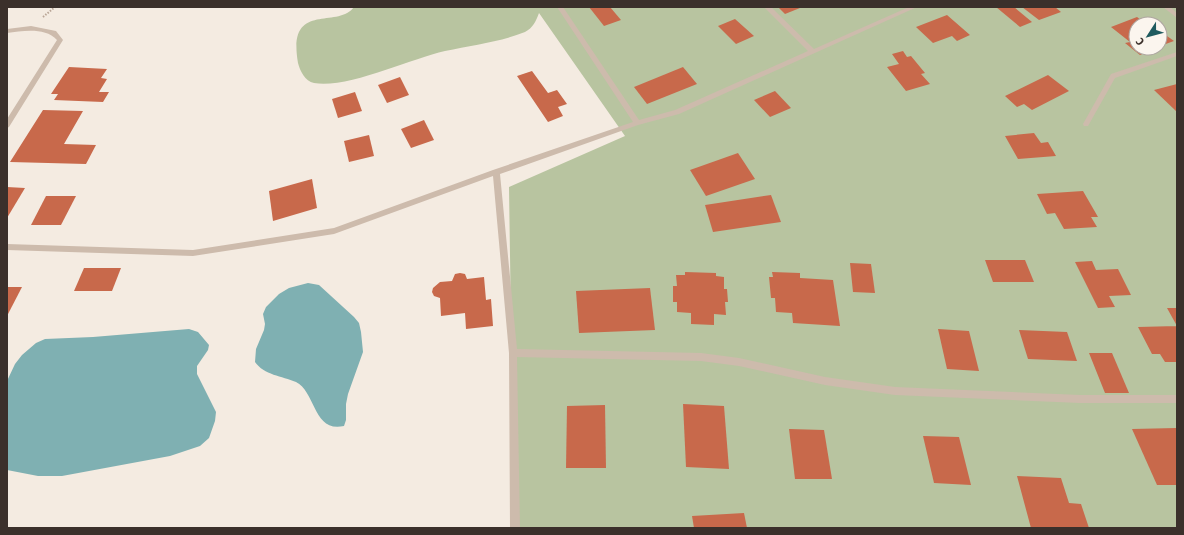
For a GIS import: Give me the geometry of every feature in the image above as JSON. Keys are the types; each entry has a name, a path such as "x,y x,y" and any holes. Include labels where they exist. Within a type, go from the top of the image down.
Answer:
{"lane":[{"path":"560,7 637,123"},
{"path":"767,7 813,52"},
{"path":"7,247 193,253 334,231 637,123 677,112 914,7"},
{"path":"1166,7 1177,16"},
{"path":"7,31 31,28 54,33 60,40 7,125"},
{"path":"1086,124 1113,76 1177,54"},
{"path":"496,172 513,353 515,528"},
{"path":"513,353 701,357 739,362 825,381 895,391 1080,398 1177,399"}],"green space":[{"path":"354,7 1177,7 1177,528 514,528 509,187 625,136 539,13 532,26 525,32 496,41 445,51 361,78 343,82 328,84 311,82 303,75 298,63 297,43 300,31 306,24 316,20 337,17"}],"water":[{"path":"308,283 319,285 359,323 363,352 348,394 346,404 346,420 344,426 334,427 326,423 320,418 303,387 296,382 263,370 255,362 256,349 264,330 265,324 263,314 266,307 279,294 289,288"},
{"path":"189,329 198,332 209,345 208,350 197,366 197,374 216,412 215,421 209,438 200,446 170,456 62,476 38,476 7,470 7,381 15,364 22,355 36,343 45,339 93,337"}],"building":[{"path":"589,7 610,7 621,20 604,26"},
{"path":"778,7 799,7 800,8 785,14"},
{"path":"996,7 1014,7 1032,22 1020,27"},
{"path":"1022,7 1055,7 1061,12 1039,20"},
{"path":"947,15 970,35 957,41 952,36 933,43 916,27"},
{"path":"735,19 754,36 736,44 718,26"},
{"path":"1128,20 1128,40 1111,27"},
{"path":"1168,37 1174,41 1168,43"},
{"path":"903,51 907,57 911,56 925,73 921,74 930,84 906,91 887,67 899,64 892,54"},
{"path":"69,67 107,69 101,78 107,79 99,92 109,92 103,102 54,100 58,94 51,94"},
{"path":"683,67 697,84 647,104 634,87"},
{"path":"532,71 548,93 557,90 567,104 558,107 563,116 548,122 517,76"},
{"path":"1048,75 1069,91 1032,110 1024,104 1017,107 1005,96"},
{"path":"400,77 409,95 387,103 378,85"},
{"path":"1177,84 1177,112 1154,90"},
{"path":"775,91 791,108 770,117 754,100"},
{"path":"355,92 362,111 338,118 332,99"},
{"path":"43,110 83,111 64,144 96,145 86,164 10,162"},
{"path":"424,120 434,140 411,148 401,129"},
{"path":"1034,133 1041,143 1048,142 1056,156 1018,159 1005,136"},
{"path":"369,135 374,156 349,162 344,141"},
{"path":"738,153 755,179 706,196 690,170"},
{"path":"312,179 317,208 273,221 269,191"},
{"path":"7,187 25,188 7,218"},
{"path":"1083,191 1098,217 1091,217 1097,227 1064,229 1055,213 1047,214 1037,194"},
{"path":"771,195 781,222 713,232 705,205"},
{"path":"46,196 76,196 61,225 31,225"},
{"path":"985,260 1025,260 1034,282 993,282"},
{"path":"1092,261 1096,270 1118,269 1131,295 1109,296 1115,307 1098,308 1075,262"},
{"path":"850,263 871,264 875,293 853,292"},
{"path":"84,268 121,268 112,291 74,291"},
{"path":"685,272 716,273 716,276 724,277 724,289 727,289 728,302 725,302 726,315 714,314 714,325 691,324 691,313 677,312 677,302 673,302 673,286 677,286 676,275 685,275"},
{"path":"772,272 800,273 800,278 833,280 840,326 793,323 792,313 776,312 775,298 771,298 769,277 773,277"},
{"path":"455,274 465,274 467,279 484,277 486,300 491,299 493,326 466,329 465,313 441,316 440,298 434,296 432,292 433,288 440,282 452,281"},
{"path":"7,287 22,287 7,316"},
{"path":"650,288 655,330 579,333 576,291"},
{"path":"1167,308 1177,308 1177,326"},
{"path":"1177,326 1177,362 1165,362 1160,354 1152,354 1138,327"},
{"path":"938,329 969,331 979,371 947,369"},
{"path":"1019,330 1067,332 1077,361 1028,359"},
{"path":"1089,353 1112,353 1129,393 1105,393"},
{"path":"683,404 724,406 729,469 686,467"},
{"path":"605,405 606,468 566,468 567,406"},
{"path":"1176,428 1177,485 1157,485 1132,429"},
{"path":"789,429 824,430 832,479 795,479"},
{"path":"923,436 959,437 971,485 934,483"},
{"path":"1017,476 1061,478 1069,503 1081,504 1089,528 1031,528"},
{"path":"744,513 747,528 694,528 692,516"}]}
